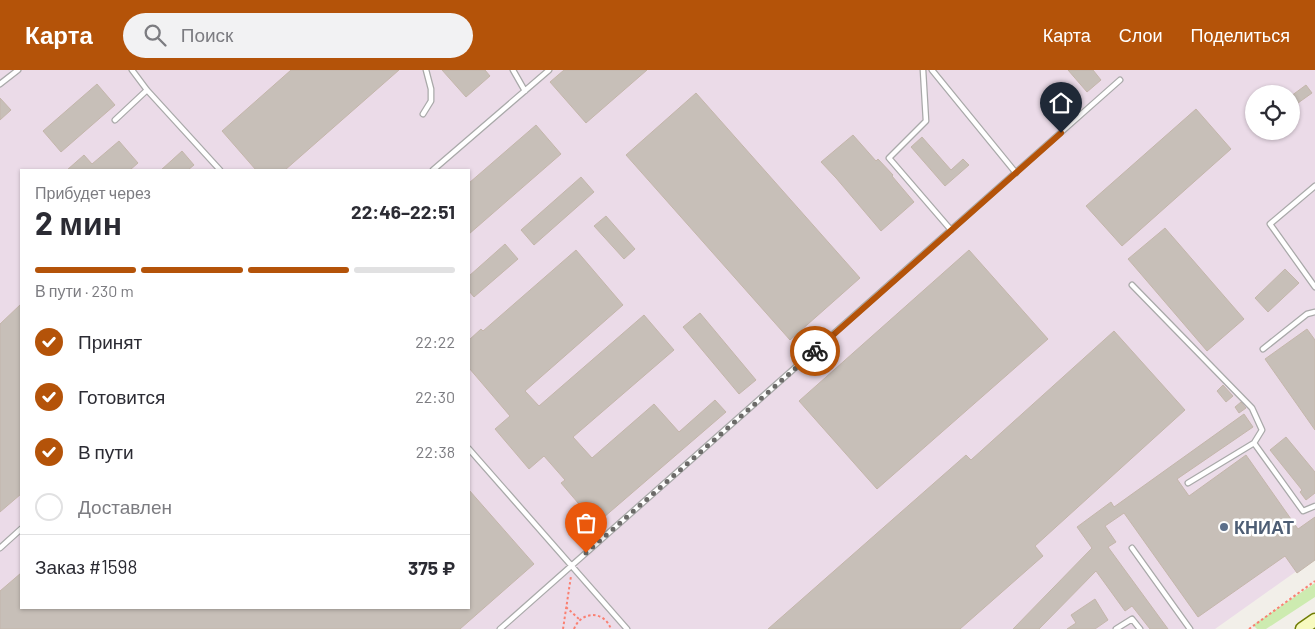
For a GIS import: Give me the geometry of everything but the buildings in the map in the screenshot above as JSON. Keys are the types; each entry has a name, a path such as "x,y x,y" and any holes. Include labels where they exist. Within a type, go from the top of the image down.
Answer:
{"main road":[{"path":"1302,629 1315,620"}],"lane":[{"path":"0,84 18,70"},
{"path":"132,70 147,90 219,169"},
{"path":"423,114 431,101 426,70"},
{"path":"513,70 525,91"},
{"path":"434,169 549,70"},
{"path":"923,70 926,121 889,158 951,230"},
{"path":"932,70 1016,173"},
{"path":"500,629 1120,80"},
{"path":"115,120 147,90"},
{"path":"1315,186 1270,224 1315,287"},
{"path":"1132,285 1252,408 1262,430 1254,443 1188,484"},
{"path":"1263,350 1307,314 1315,312"},
{"path":"1254,443 1303,511 1315,506"},
{"path":"470,450 627,629"},
{"path":"0,548 20,530"},
{"path":"1132,548 1190,629"},
{"path":"1116,629 1132,619 1140,629"}],"path":[{"path":"563,629 572,566"},
{"path":"1249,629 1315,581"},
{"path":"566,607 580,619"},
{"path":"574,629 580,619 588,615 598,616 606,621 611,629"}],"shaded area":[{"path":"0,70 1315,70 1315,558 1215,629 0,629"}],"green space":[{"path":"1315,583 1315,597 1266,629 1257,629 1253,625"}],"way so far":[{"path":"586,553 815,351"}],"place":[{"name":"КНИАТ","path":"1224,527"}],"route":[{"path":"815,351 1061,133"}]}
